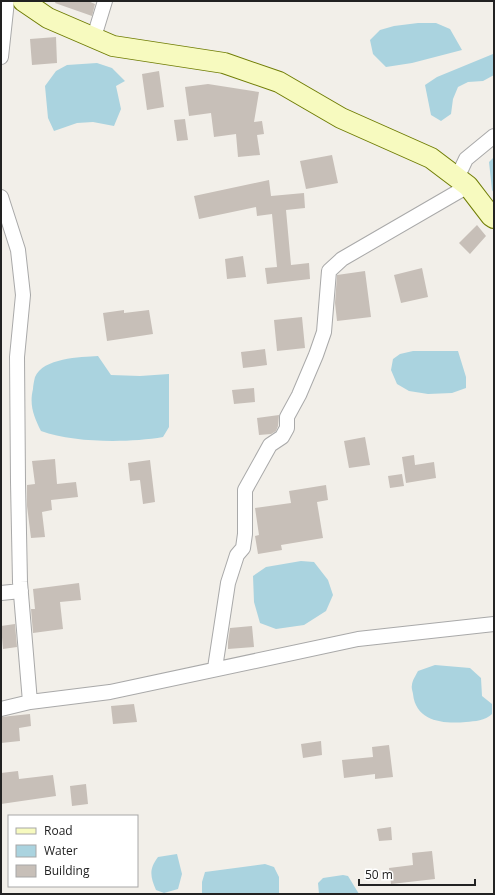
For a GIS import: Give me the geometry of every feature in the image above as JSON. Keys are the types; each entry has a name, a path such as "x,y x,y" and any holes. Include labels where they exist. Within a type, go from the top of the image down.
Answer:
{"main road":[{"path":"23,1 48,18 113,46 224,63 279,82 341,118 431,158 462,182 494,218"}],"street":[{"path":"1,57 7,1"},
{"path":"94,37 106,1"},
{"path":"215,668 228,583 237,555 243,548 245,534 245,490 270,445 282,437 288,428 287,417 299,395 324,332 330,271 342,259 462,182 466,159 494,136"},
{"path":"1,197 18,250 23,296 17,357 18,482 21,591 30,702"},
{"path":"1,593 21,591"},
{"path":"1,709 30,702 110,692 215,668 358,639 494,624"}],"water":[{"path":"418,23 436,23 450,29 462,50 412,63 386,67 373,54 370,40 380,30 394,26"},
{"path":"493,54 494,75 483,81 468,82 458,87 453,99 451,114 441,121 431,115 425,85 437,77"},
{"path":"97,63 112,68 125,81 116,86 121,109 114,126 93,122 77,123 54,131 48,118 45,86 56,71 67,65"},
{"path":"494,157 494,193 492,190 489,162"},
{"path":"413,351 458,351 466,377 466,388 452,393 428,394 409,391 397,384 391,370 393,359 400,354"},
{"path":"98,356 111,375 140,376 169,374 169,427 163,437 101,441 69,438 41,431 34,416 32,406 35,377 39,371 54,362 72,358"},
{"path":"301,561 314,562 328,580 333,595 326,611 304,625 276,629 260,623 254,602 253,576 266,567"},
{"path":"435,665 470,668 481,678 482,696 492,704 492,714 480,720 458,723 440,721 425,716 415,703 412,683 418,671"},
{"path":"177,854 182,874 178,889 164,893 156,890 151,873 155,861 158,857"},
{"path":"265,864 274,867 279,877 279,894 202,894 202,882 205,872"},
{"path":"343,875 348,876 359,894 319,894 318,883 323,878"}],"building":[{"path":"56,1 88,1 95,4 92,16 55,3"},
{"path":"56,37 57,63 32,65 30,39"},
{"path":"159,71 164,107 147,110 142,74"},
{"path":"208,84 259,92 254,122 262,121 264,134 257,135 260,155 238,157 236,134 214,137 211,113 189,116 185,87"},
{"path":"185,119 188,140 177,141 174,120"},
{"path":"332,155 338,183 306,189 300,161"},
{"path":"269,180 271,196 304,193 305,208 286,210 291,265 309,263 310,279 267,284 265,268 277,267 272,214 257,216 256,207 199,219 194,196"},
{"path":"477,225 486,236 470,254 459,243"},
{"path":"243,256 246,277 227,279 225,259"},
{"path":"422,268 428,297 401,303 394,275"},
{"path":"365,271 371,317 337,321 335,303 337,275"},
{"path":"124,310 124,313 149,310 153,334 107,341 103,313"},
{"path":"302,317 305,348 277,351 274,320"},
{"path":"265,349 267,365 243,368 241,352"},
{"path":"254,388 255,402 234,404 232,390"},
{"path":"279,415 276,431 271,434 259,435 257,418"},
{"path":"365,437 370,465 349,468 344,441"},
{"path":"414,455 415,465 434,462 436,478 406,483 402,457"},
{"path":"55,459 57,484 76,482 78,497 51,500 52,510 42,512 45,537 31,538 27,506 27,485 35,484 32,461"},
{"path":"150,460 155,502 143,504 140,480 130,481 128,463"},
{"path":"402,474 404,486 390,488 388,476"},
{"path":"326,485 328,500 317,502 323,538 281,545 282,550 258,554 255,536 259,535 255,508 291,503 289,491"},
{"path":"79,583 81,600 60,602 63,629 33,633 31,609 35,609 33,589"},
{"path":"15,624 17,647 3,649 1,626"},
{"path":"252,626 254,647 228,649 230,628"},
{"path":"134,704 137,722 113,724 111,706"},
{"path":"30,714 31,726 19,728 20,741 1,743 1,717"},
{"path":"321,741 322,755 303,758 301,744"},
{"path":"389,745 393,777 375,779 375,774 344,778 342,760 373,757 372,747"},
{"path":"18,771 19,779 53,775 56,796 1,804 1,773"},
{"path":"86,784 88,804 72,806 70,786"},
{"path":"391,827 392,840 379,841 377,829"},
{"path":"432,851 435,879 391,884 389,868 413,865 412,853"}]}
